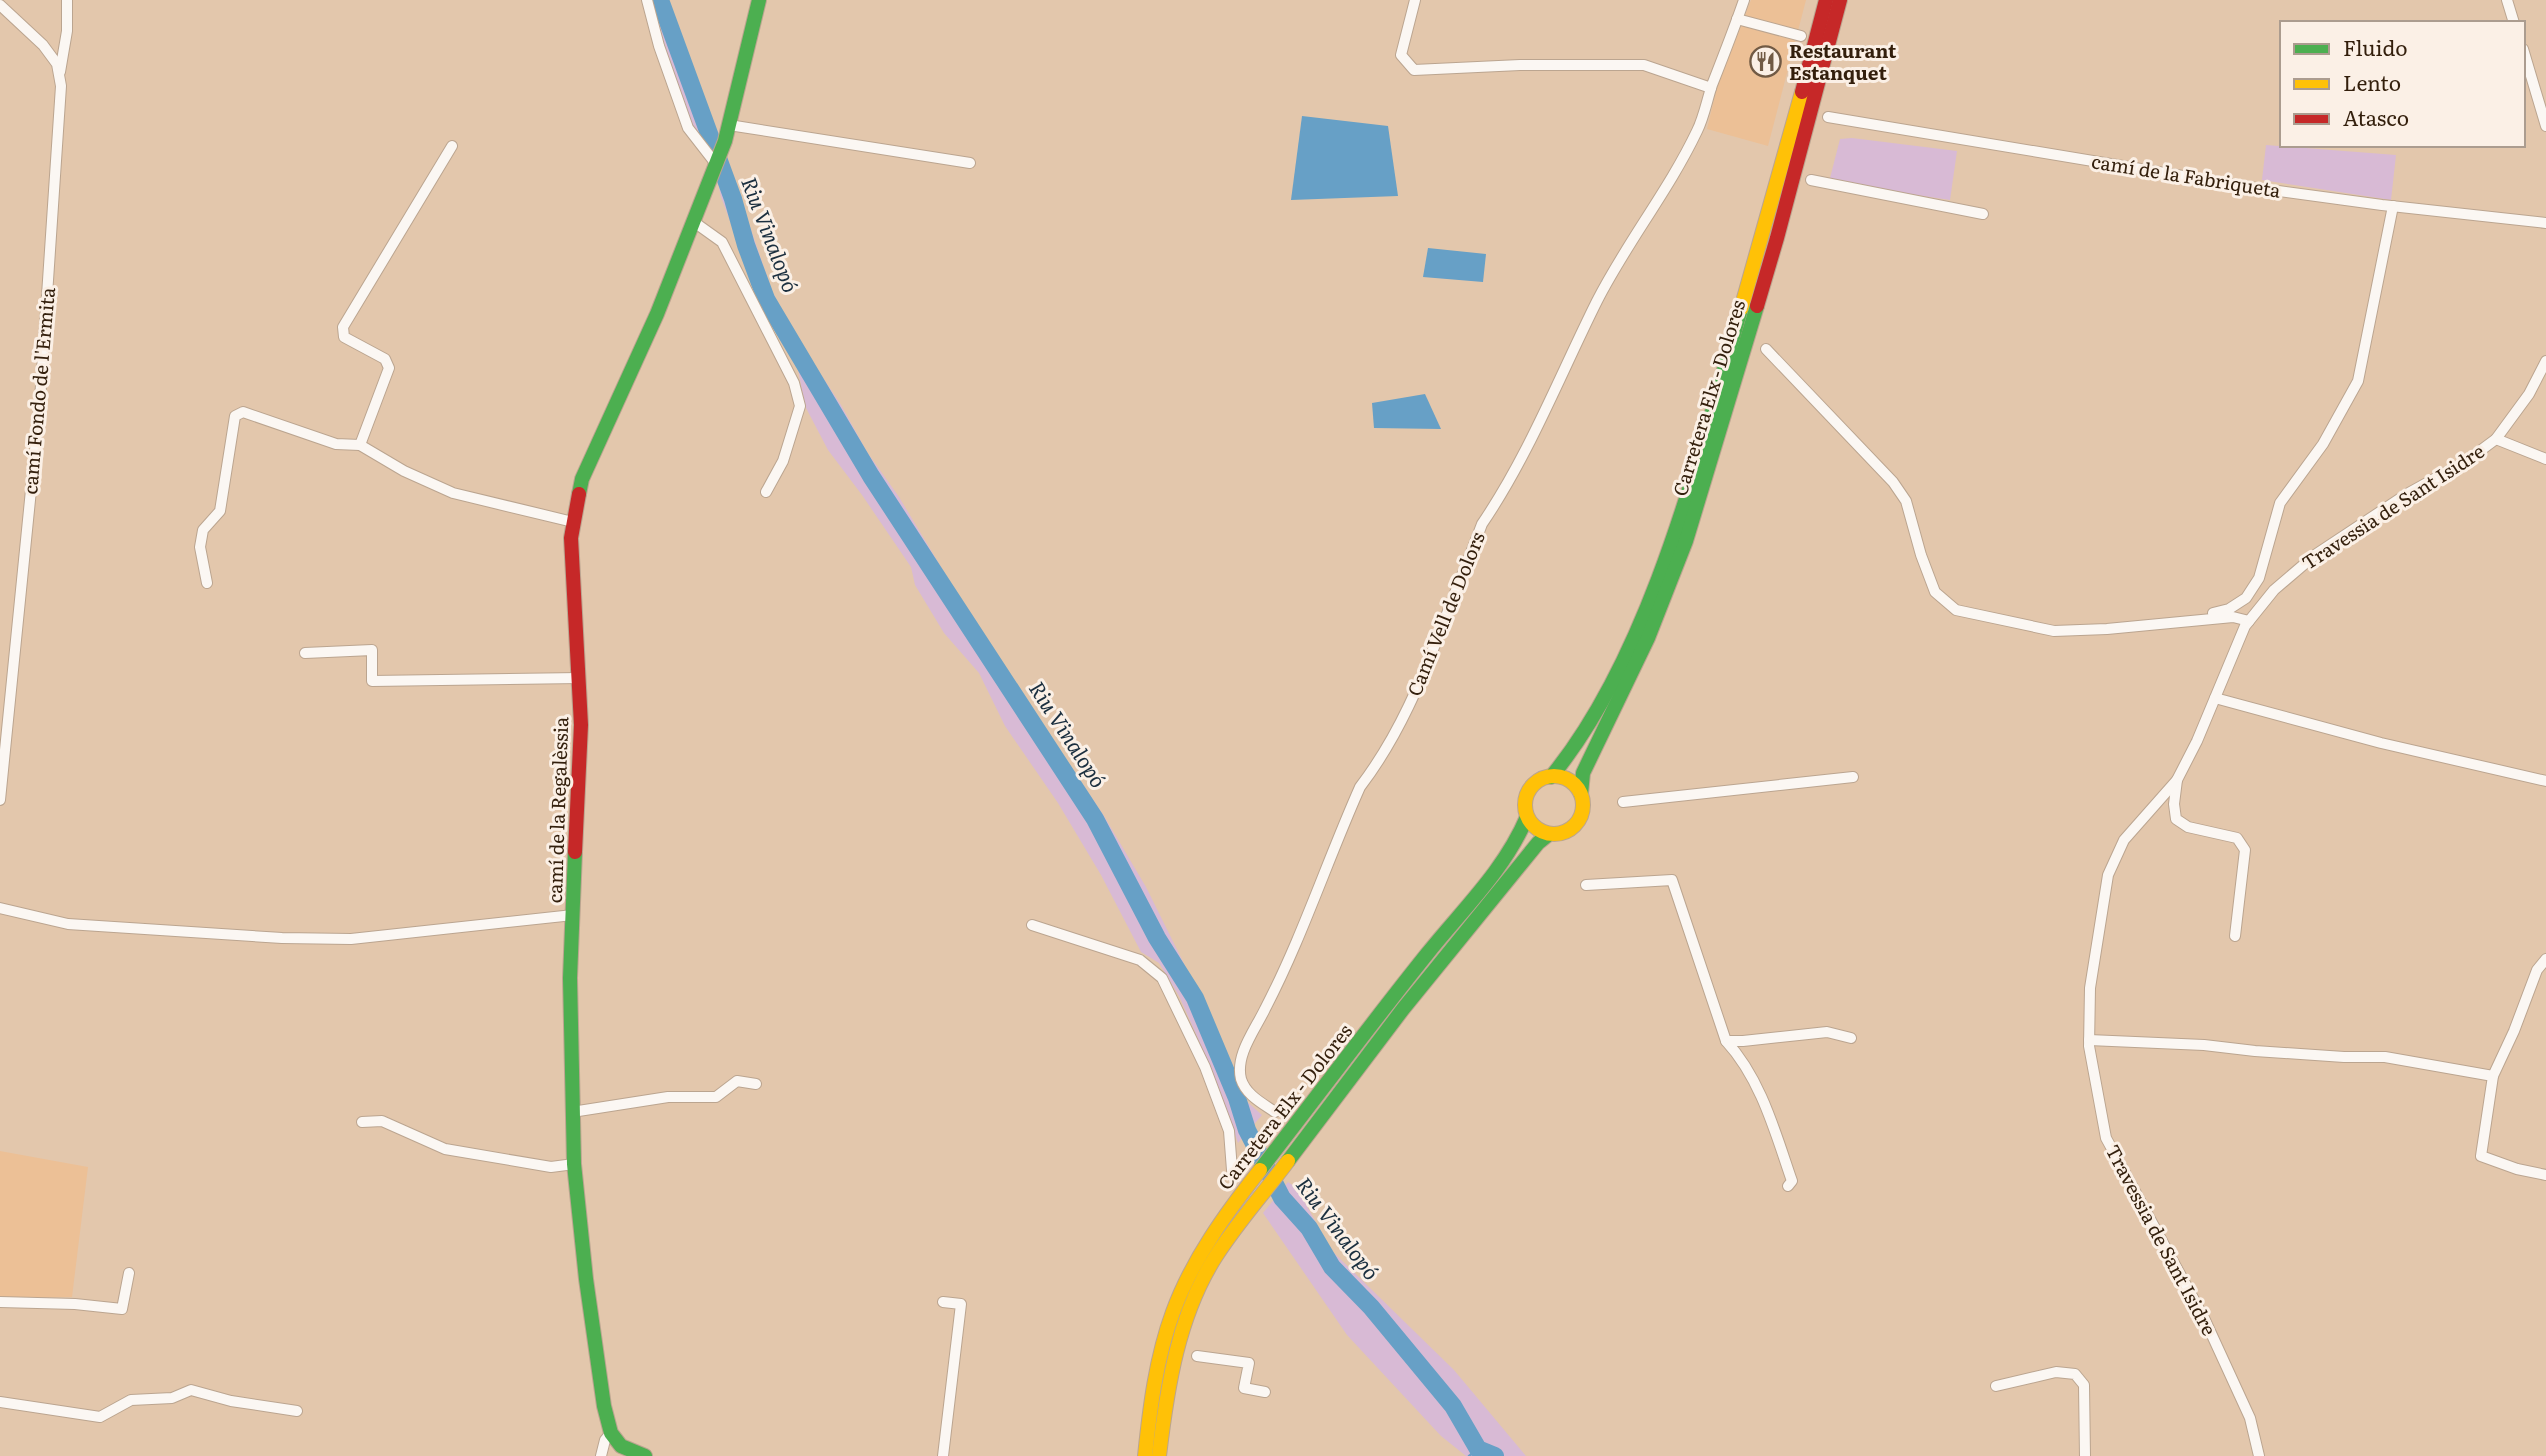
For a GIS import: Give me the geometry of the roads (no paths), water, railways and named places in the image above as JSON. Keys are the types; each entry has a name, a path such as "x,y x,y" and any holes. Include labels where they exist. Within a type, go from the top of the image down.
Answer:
{"main road":[{"name":"camí de la Regalèssia","path":"611,1433 604,1406 586,1279 574,1164 570,978 581,725 571,538 587,468 657,314 729,128 760,0"},
{"name":"Carretera Elx - Dolores","path":"1551,777 1574,751 1608,689 1634,634 1669,546 1762,237 1826,0"},
{"name":"Carretera Elx - Dolores","path":"1581,793 1583,773 1648,638 1689,530 1777,238 1840,0"},
{"path":"1551,777 1565,779 1581,793 1582,813 1579,821 1567,831 1549,834 1527,817 1525,807 1530,789 1535,783 1551,777"},
{"name":"Carretera Elx - Dolores","path":"1145,1456 1158,1359 1174,1310 1197,1260 1234,1205 1289,1133 1509,854 1527,817"},
{"name":"Carretera Elx - Dolores","path":"1159,1456 1167,1391 1180,1334 1200,1285 1216,1256 1426,980 1538,843 1549,834"},
{"path":"611,1433 621,1446 645,1456"}],"street":[{"path":"59,75 67,31 67,0"},
{"path":"648,0 659,46 688,128 715,167"},
{"path":"1415,0 1401,55 1414,70 1520,65 1644,65 1711,88"},
{"name":"Camí Vell de Dolors","path":"1275,1112 1248,1093 1241,1078 1241,1060 1248,1041 1288,964 1360,787 1398,729 1424,675 1482,524 1527,445 1598,299 1629,243 1670,182 1699,128 1744,0"},
{"path":"2507,0 2513,21"},
{"name":"camí Fondo de l'Ermita","path":"0,5 43,45 57,64 61,86 40,400 0,800"},
{"path":"1737,19 1801,36"},
{"path":"2525,56 2546,125"},
{"name":"camí de la Fabriqueta","path":"1828,117 2249,187 2546,223"},
{"path":"729,128 970,163"},
{"path":"360,445 389,368 385,359 344,337 343,327 453,146"},
{"path":"1811,180 1983,214"},
{"path":"2190,620 2229,609 2246,598 2259,578 2280,503 2323,444 2358,381 2393,206"},
{"path":"694,222 722,242 794,383 800,406 783,461 766,492"},
{"path":"1766,349 1893,482 1906,501 1935,593 1956,610 2054,631 2233,617 2249,621"},
{"name":"Travessia de Sant Isidre","path":"2259,1456 2250,1419 2205,1320 2106,1138 2100,1115 2089,1040 2090,988 2108,875 2124,840 2177,780 2249,621 2274,590 2315,555 2407,494 2465,462 2496,439 2529,394 2546,361"},
{"path":"207,583 200,547 203,530 220,510 235,416 243,412 335,444 360,445 404,471 453,493 573,522"},
{"path":"2496,439 2546,459"},
{"path":"305,653 372,650 372,681 580,678"},
{"path":"2215,698 2381,743 2546,781"},
{"path":"1623,802 1853,777"},
{"path":"2177,780 2174,804 2176,819 2188,827 2237,838 2245,850 2235,936"},
{"path":"1586,885 1672,880 1726,1041 1736,1052 1766,1106 1792,1181 1788,1186"},
{"path":"0,908 68,924 282,938 351,939 573,915"},
{"path":"1032,925 1140,960 1162,978 1205,1068 1229,1131 1232,1170"},
{"path":"2546,959 2537,970 2493,1076 2481,1156 2517,1169 2546,1175"},
{"path":"1726,1041 1827,1032 1851,1038"},
{"path":"2089,1040 2204,1045 2344,1057 2385,1057 2493,1076"},
{"path":"572,1112 668,1097 716,1097 737,1081 756,1084"},
{"path":"362,1122 382,1121 445,1149 551,1167 574,1164"},
{"path":"0,1302 75,1304 122,1309 130,1273"},
{"path":"943,1302 961,1304 943,1456"},
{"path":"1197,1356 1249,1363 1244,1388 1265,1392"},
{"path":"1996,1386 2056,1372 2075,1374 2084,1385 2085,1456"},
{"path":"0,1402 100,1417 131,1400 172,1398 191,1390 231,1401 298,1411"},
{"path":"601,1456 605,1440 611,1433"}],"water":[{"path":"1302,116 1388,126 1398,196 1291,200"},
{"path":"1428,248 1486,254 1483,282 1423,277"},
{"path":"1425,394 1441,429 1374,428 1372,403"}],"waterway":[{"name":"Riu Vinalopó","path":"660,0 733,199 766,299 871,476 1095,819 1157,938 1195,998 1237,1098 1247,1130 1282,1198 1309,1228 1332,1267 1371,1307 1453,1406 1478,1449 1495,1456"},
{"path":"1469,1456 1478,1449"}],"place":[{"name":"Restaurant Estanquet","path":"1766,62"}]}
